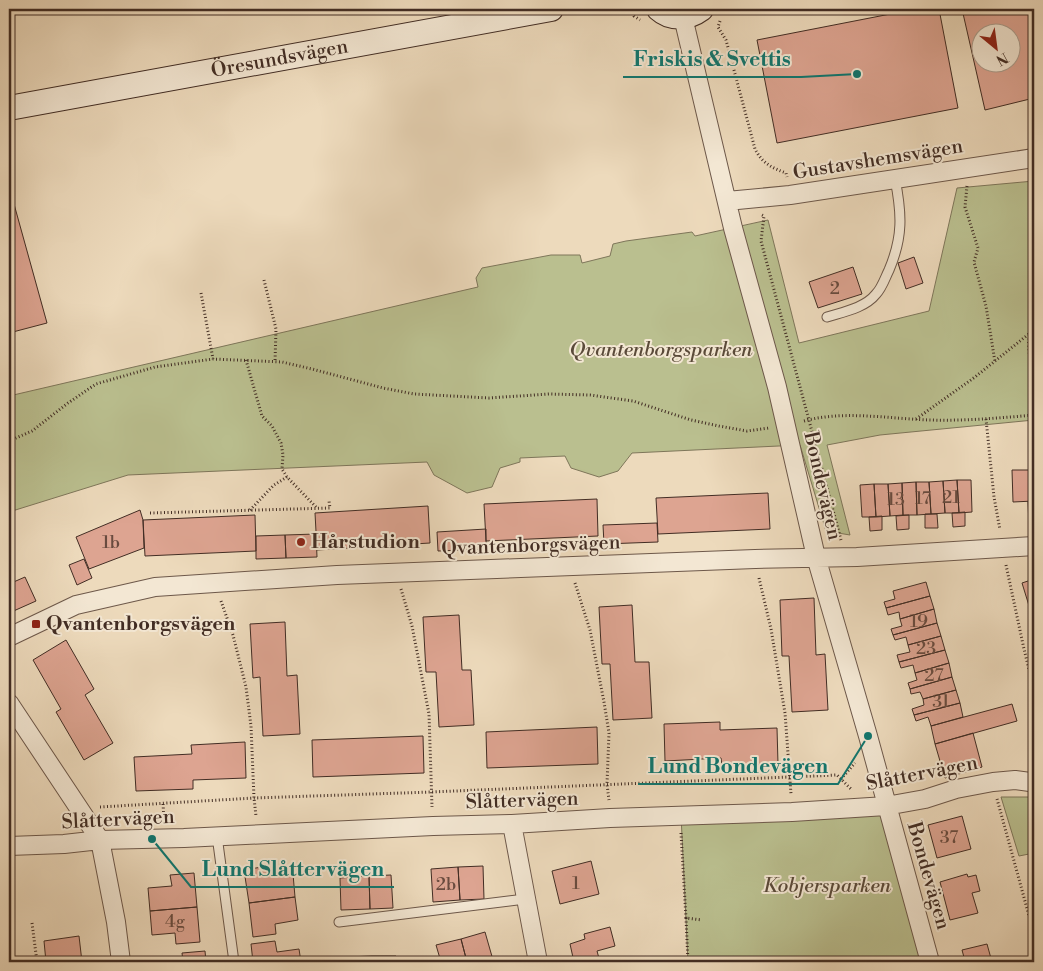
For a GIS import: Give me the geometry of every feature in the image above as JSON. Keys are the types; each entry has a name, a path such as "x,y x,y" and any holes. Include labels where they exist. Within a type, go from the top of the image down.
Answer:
{"street":[{"name":"Öresundsvägen","path":"9,108 551,9"},
{"path":"659,9 672,16 702,13"},
{"name":"Bondevägen","path":"702,13 727,201 777,387 816,557 930,962"},
{"name":"Gustavshemsvägen","path":"727,201 790,195 1034,158"},
{"name":"Qvantenborgsvägen","path":"9,638 76,605 154,587 396,572 755,558 846,557 1034,546"},
{"path":"9,703 100,840 116,922 121,962"},
{"name":"Slåttervägen","path":"9,846 100,840 512,824 680,815 792,812 886,806 926,799 956,789 993,782 1015,780 1034,784"},
{"path":"512,824 538,962"}],"lane":[{"path":"827,317 865,304 876,295 884,281 899,240 900,204 895,179"},
{"path":"217,836 234,962"},
{"path":"339,922 525,899"}],"path":[{"path":"702,13 718,27 726,40 759,158 767,165 786,173"},
{"path":"966,168 968,191 965,207 978,248 974,262 986,306 995,362"},
{"path":"727,201 764,216 761,241 846,557"},
{"path":"264,280 276,329 275,362"},
{"path":"201,294 213,359"},
{"path":"1034,322 1030,333 1029,349 1034,373"},
{"path":"915,419 995,362 1030,333"},
{"path":"9,441 32,431 88,389 106,380 155,368 213,359 275,362 414,394 489,398 549,394 590,395 634,401 691,420 747,431 786,426 810,420 848,416 915,419 986,419 1034,415"},
{"path":"246,360 262,416 272,426 281,443 283,455 282,469 287,477 317,508"},
{"path":"250,510 274,485 287,477"},
{"path":"150,513 330,508 330,502"},
{"path":"755,558 771,629 784,704 792,812"},
{"path":"570,565 577,593 590,630 600,674 609,733 608,784 610,818"},
{"path":"396,572 412,626 427,706 433,826"},
{"path":"217,583 246,687 251,726 254,798 259,834"},
{"path":"841,779 859,757"},
{"path":"78,809 254,798 837,775 867,807"},
{"path":"993,782 1034,934"},
{"path":"163,804 164,818"},
{"path":"677,962 688,961 680,815"},
{"path":"686,918 702,920"},
{"path":"32,924 37,962"}],"green space":[{"name":"Qvantenborgsparken","path":"1034,181 1034,420 880,435 827,445 850,535 826,531 800,445 632,453 618,471 599,477 571,468 565,456 520,458 520,462 500,468 492,487 467,493 434,475 427,462 128,475 9,512 9,396 478,287 476,278 482,268 551,255 580,255 582,263 610,256 613,244 692,232 695,236 768,220 799,343 929,311 957,188"},
{"path":"1001,797 1030,797 1034,800 1034,853 1019,856"},
{"name":"Kobjersparken","path":"886,806 930,962 688,962 681,815"}],"building":[{"path":"916,9 939,9 958,108 777,143 757,40"},
{"path":"962,9 1034,9 1034,98 985,110 976,72 1020,72 1020,22 970,22 970,44"},
{"path":"9,186 47,323 9,333"},
{"path":"914,257 923,283 906,289 898,263"},
{"path":"853,267 862,294 818,308 809,282"},
{"path":"1012,470 1034,470 1034,501 1013,502"},
{"path":"957,480 971,480 972,512 959,513"},
{"path":"957,480 959,513 945,513 943,481"},
{"path":"943,481 945,513 931,514 929,482"},
{"path":"916,482 929,482 931,514 917,515"},
{"path":"916,482 917,515 903,515 902,483"},
{"path":"902,483 903,515 890,516 888,484"},
{"path":"874,484 888,484 890,516 876,517"},
{"path":"874,484 876,517 862,517 860,485"},
{"path":"768,493 770,529 658,534 656,498"},
{"path":"597,499 598,536 486,541 484,504"},
{"path":"1028,501 1034,501 1034,526 1029,526"},
{"path":"428,506 430,543 317,550 315,513"},
{"path":"140,510 143,520 144,548 89,569 76,537"},
{"path":"965,512 965,526 953,527 952,513"},
{"path":"925,514 937,514 938,528 925,528"},
{"path":"255,515 256,551 145,556 143,520"},
{"path":"909,515 909,529 897,530 896,516"},
{"path":"882,516 882,530 870,531 869,517"},
{"path":"657,523 658,542 604,544 603,525"},
{"path":"486,529 486,549 438,551 437,532"},
{"name":"Hårstudion","path":"316,534 317,557 286,558 285,535"},
{"path":"285,535 286,558 256,559 256,536"},
{"path":"84,559 92,578 77,585 69,565"},
{"path":"25,577 36,601 9,613 9,584"},
{"path":"1034,579 1034,622 1022,583"},
{"path":"926,582 930,596 886,608 884,602 895,599 893,591"},
{"path":"930,596 934,609 900,619 899,612 888,615 886,608"},
{"path":"814,598 816,655 825,654 828,710 792,712 789,656 782,656 780,600"},
{"path":"632,605 635,662 649,662 652,718 613,720 610,664 602,664 599,607"},
{"path":"934,609 937,623 893,635 891,629 902,626 900,619"},
{"path":"459,615 462,670 471,670 474,725 439,727 436,672 426,672 423,617"},
{"path":"285,622 287,676 297,675 300,734 263,736 260,677 253,678 250,624"},
{"path":"937,623 941,636 908,645 906,637 895,640 893,635"},
{"path":"941,636 945,650 899,662 897,655 910,652 908,645"},
{"path":"66,640 94,689 85,695 113,743 84,760 56,712 61,709 33,660"},
{"path":"945,650 949,663 915,673 913,665 901,668 899,662"},
{"path":"949,663 952,677 910,689 908,683 917,680 915,673"},
{"path":"952,677 956,690 923,699 920,692 911,694 910,689"},
{"path":"956,690 960,703 914,715 912,709 924,705 923,699"},
{"path":"960,703 963,717 931,726 928,717 916,721 914,715"},
{"path":"1012,704 1017,721 935,744 931,726"},
{"path":"720,722 720,730 777,728 778,764 722,766 721,758 665,761 664,724"},
{"path":"597,727 598,764 487,768 486,732"},
{"path":"973,733 982,767 945,778 935,744"},
{"path":"423,736 424,773 313,777 312,740"},
{"path":"245,742 246,778 193,780 193,789 136,791 134,757 192,754 191,745"},
{"path":"9,769 13,784 9,786"},
{"path":"962,816 971,849 937,858 928,825"},
{"path":"591,861 599,894 560,904 552,871"},
{"path":"268,866 270,877 293,874 295,897 249,903 244,870"},
{"path":"483,866 484,899 460,900 458,867"},
{"path":"458,867 460,900 433,902 431,869"},
{"path":"194,873 197,907 150,911 148,888 172,886 170,875"},
{"path":"967,874 968,877 976,875 980,891 972,893 978,913 950,920 940,882"},
{"path":"391,875 393,908 370,909 369,876"},
{"path":"369,876 370,909 341,910 340,878"},
{"path":"295,897 298,920 275,924 276,934 253,937 249,903"},
{"path":"197,907 200,942 176,944 175,933 152,935 150,911"},
{"path":"610,927 615,946 597,951 600,962 574,962 570,944 585,939 584,934"},
{"path":"485,932 493,960 467,962 461,939"},
{"path":"79,936 82,962 46,962 44,941"},
{"path":"461,939 467,962 441,962 436,945"},
{"path":"275,941 277,952 299,949 301,962 253,962 251,944"},
{"path":"987,944 992,962 961,962 965,961 962,950"},
{"path":"205,951 206,962 183,962 182,953"},
{"path":"372,956 372,962 346,962 346,957"},
{"path":"372,956 396,956 396,962 372,962"}],"place":[{"name":"Friskis & Svettis","path":"857,74"},
{"name":"Hårstudion","path":"301,542"},
{"name":"Qvantenborgsvägen","path":"36,624"},
{"name":"Lund Bondevägen","path":"868,736"},
{"name":"Lund Slåttervägen","path":"152,839"}]}
